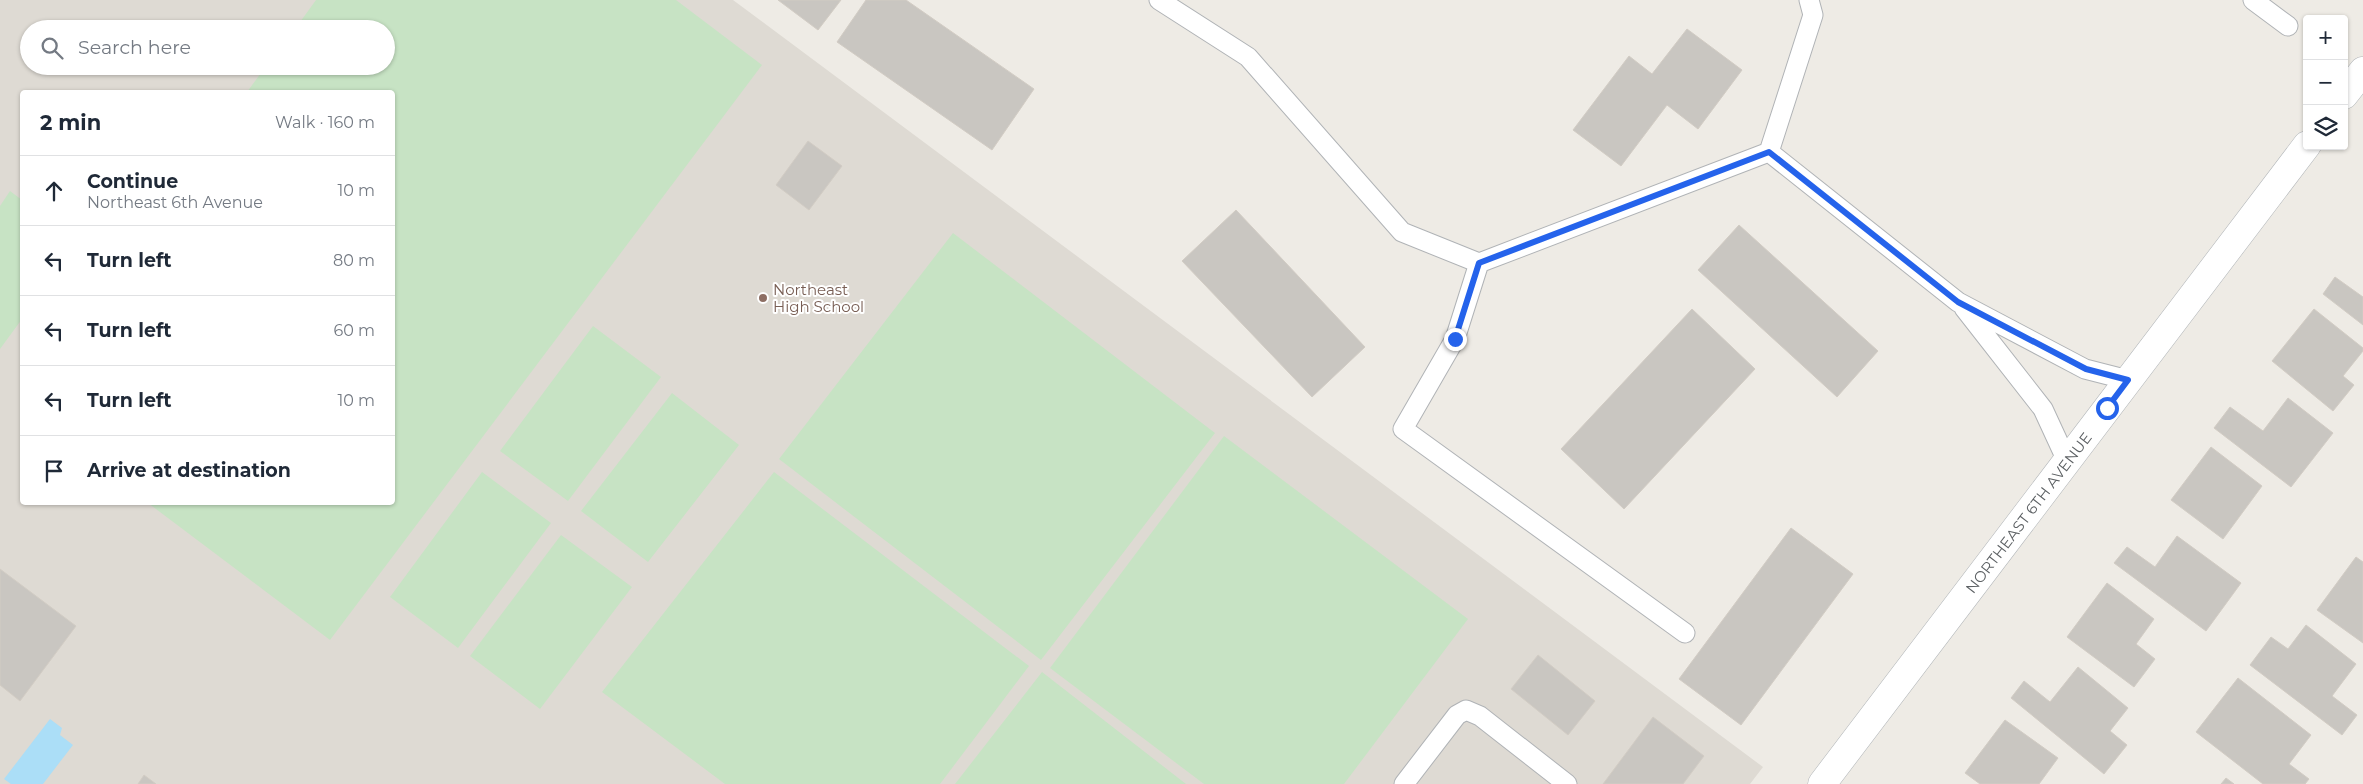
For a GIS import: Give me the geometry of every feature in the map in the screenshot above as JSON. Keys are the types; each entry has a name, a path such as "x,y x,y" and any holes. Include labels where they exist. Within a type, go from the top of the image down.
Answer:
{"street":[{"path":"2348,91 2363,71"},
{"name":"NORTHEAST 6TH AVENUE","path":"1822,784 2303,150"}],"lane":[{"path":"1160,0 1248,57 1402,232 1479,263 1769,152"},
{"path":"1769,152 1813,15 1810,0"},
{"path":"2253,0 2288,26"},
{"path":"1769,152 1958,302 2086,369 2128,380"},
{"path":"1479,263 1455,339 1403,429 1685,633"},
{"path":"1958,302 2043,409 2067,461"},
{"path":"1404,784 1457,715 1466,710 1480,716 1567,784"}],"shaded area":[{"name":"Northeast High School","path":"0,0 733,0 1763,767 1750,784 0,784"}],"green space":[{"path":"316,0 676,0 762,65 330,640 151,505 395,505 395,90 248,90 259,75 395,75 395,20 302,20"},
{"path":"10,191 20,198 20,322 0,349 0,206"},
{"path":"953,233 1215,433 1041,660 779,459"},
{"path":"593,326 661,377 568,501 500,451"},
{"path":"672,393 739,445 648,562 581,511"},
{"path":"1224,436 1468,619 1344,784 1204,784 1050,668"},
{"path":"482,472 551,523 458,648 390,597"},
{"path":"774,472 1029,666 940,784 725,784 602,692"},
{"path":"561,535 632,587 540,709 470,656"},
{"path":"1042,672 1186,784 955,784"}],"water":[{"path":"50,719 62,728 60,735 73,745 43,784 11,784 4,779"}],"building":[{"path":"778,0 841,0 818,30"},
{"path":"866,0 906,0 1034,89 992,150 837,42"},
{"path":"1687,29 1742,70 1698,129 1667,105 1621,166 1573,130 1629,56 1652,74"},
{"path":"808,141 842,166 809,210 776,185"},
{"path":"1236,210 1365,347 1312,397 1182,261"},
{"path":"1739,225 1878,351 1837,397 1698,270"},
{"path":"2335,277 2363,297 2363,325 2323,294"},
{"path":"1692,309 1755,369 1624,509 1561,449"},
{"path":"2314,309 2363,348 2363,351 2343,376 2354,385 2333,411 2272,361"},
{"path":"2288,398 2333,433 2291,487 2214,428 2230,407 2263,431"},
{"path":"2211,447 2262,486 2223,539 2171,500"},
{"path":"1791,528 1853,574 1741,725 1679,679"},
{"path":"2177,536 2241,583 2206,631 2114,563 2127,547 2155,567"},
{"path":"2356,557 2363,562 2363,643 2317,610"},
{"path":"0,569 76,626 20,701 0,685"},
{"path":"2107,583 2154,619 2136,644 2155,659 2134,687 2067,637"},
{"path":"2306,625 2356,664 2332,696 2357,715 2342,735 2250,665 2271,637 2288,649"},
{"path":"1538,655 1595,701 1568,735 1511,689"},
{"path":"2078,667 2128,708 2110,731 2127,745 2104,774 2011,698 2024,681 2050,702"},
{"path":"2238,678 2311,735 2289,764 2309,779 2305,784 2263,784 2196,732"},
{"path":"1653,717 1704,756 1683,784 1603,784"},
{"path":"2005,720 2058,758 2039,784 1980,784 1965,773"},
{"path":"144,775 156,784 138,784"},
{"path":"2226,778 2234,784 2221,784"}],"place":[{"name":"Northeast High School","path":"763,298"}],"route":[{"path":"1455,339 1479,263 1769,152 1958,302 2086,369 2128,380 2107,408"}]}
